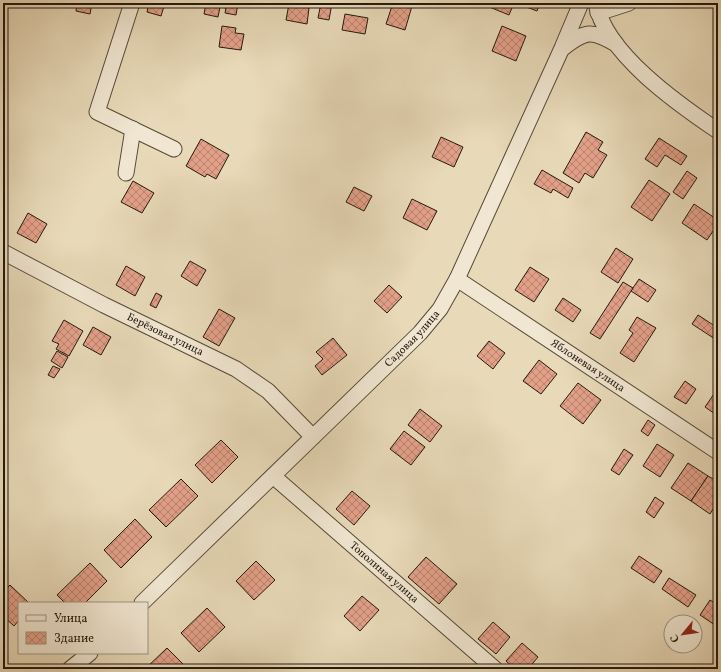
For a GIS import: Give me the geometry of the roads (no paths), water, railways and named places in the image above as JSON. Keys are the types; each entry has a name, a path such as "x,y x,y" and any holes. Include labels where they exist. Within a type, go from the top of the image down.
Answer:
{"street":[{"path":"132,3 97,112 174,149"},
{"name":"Садовая улица","path":"143,602 420,333 440,308 457,279 581,3"},
{"path":"629,3 597,8 616,44 646,77 681,106 718,131"},
{"path":"562,48 578,36 599,34 616,44"},
{"path":"126,173 133,129"},
{"name":"Берёзовая улица","path":"3,252 104,305 236,369 268,391 313,437"},
{"name":"Яблоневая улица","path":"457,279 718,452"},
{"name":"Тополиная улица","path":"273,476 495,669"},
{"path":"70,669 89,654"}]}
